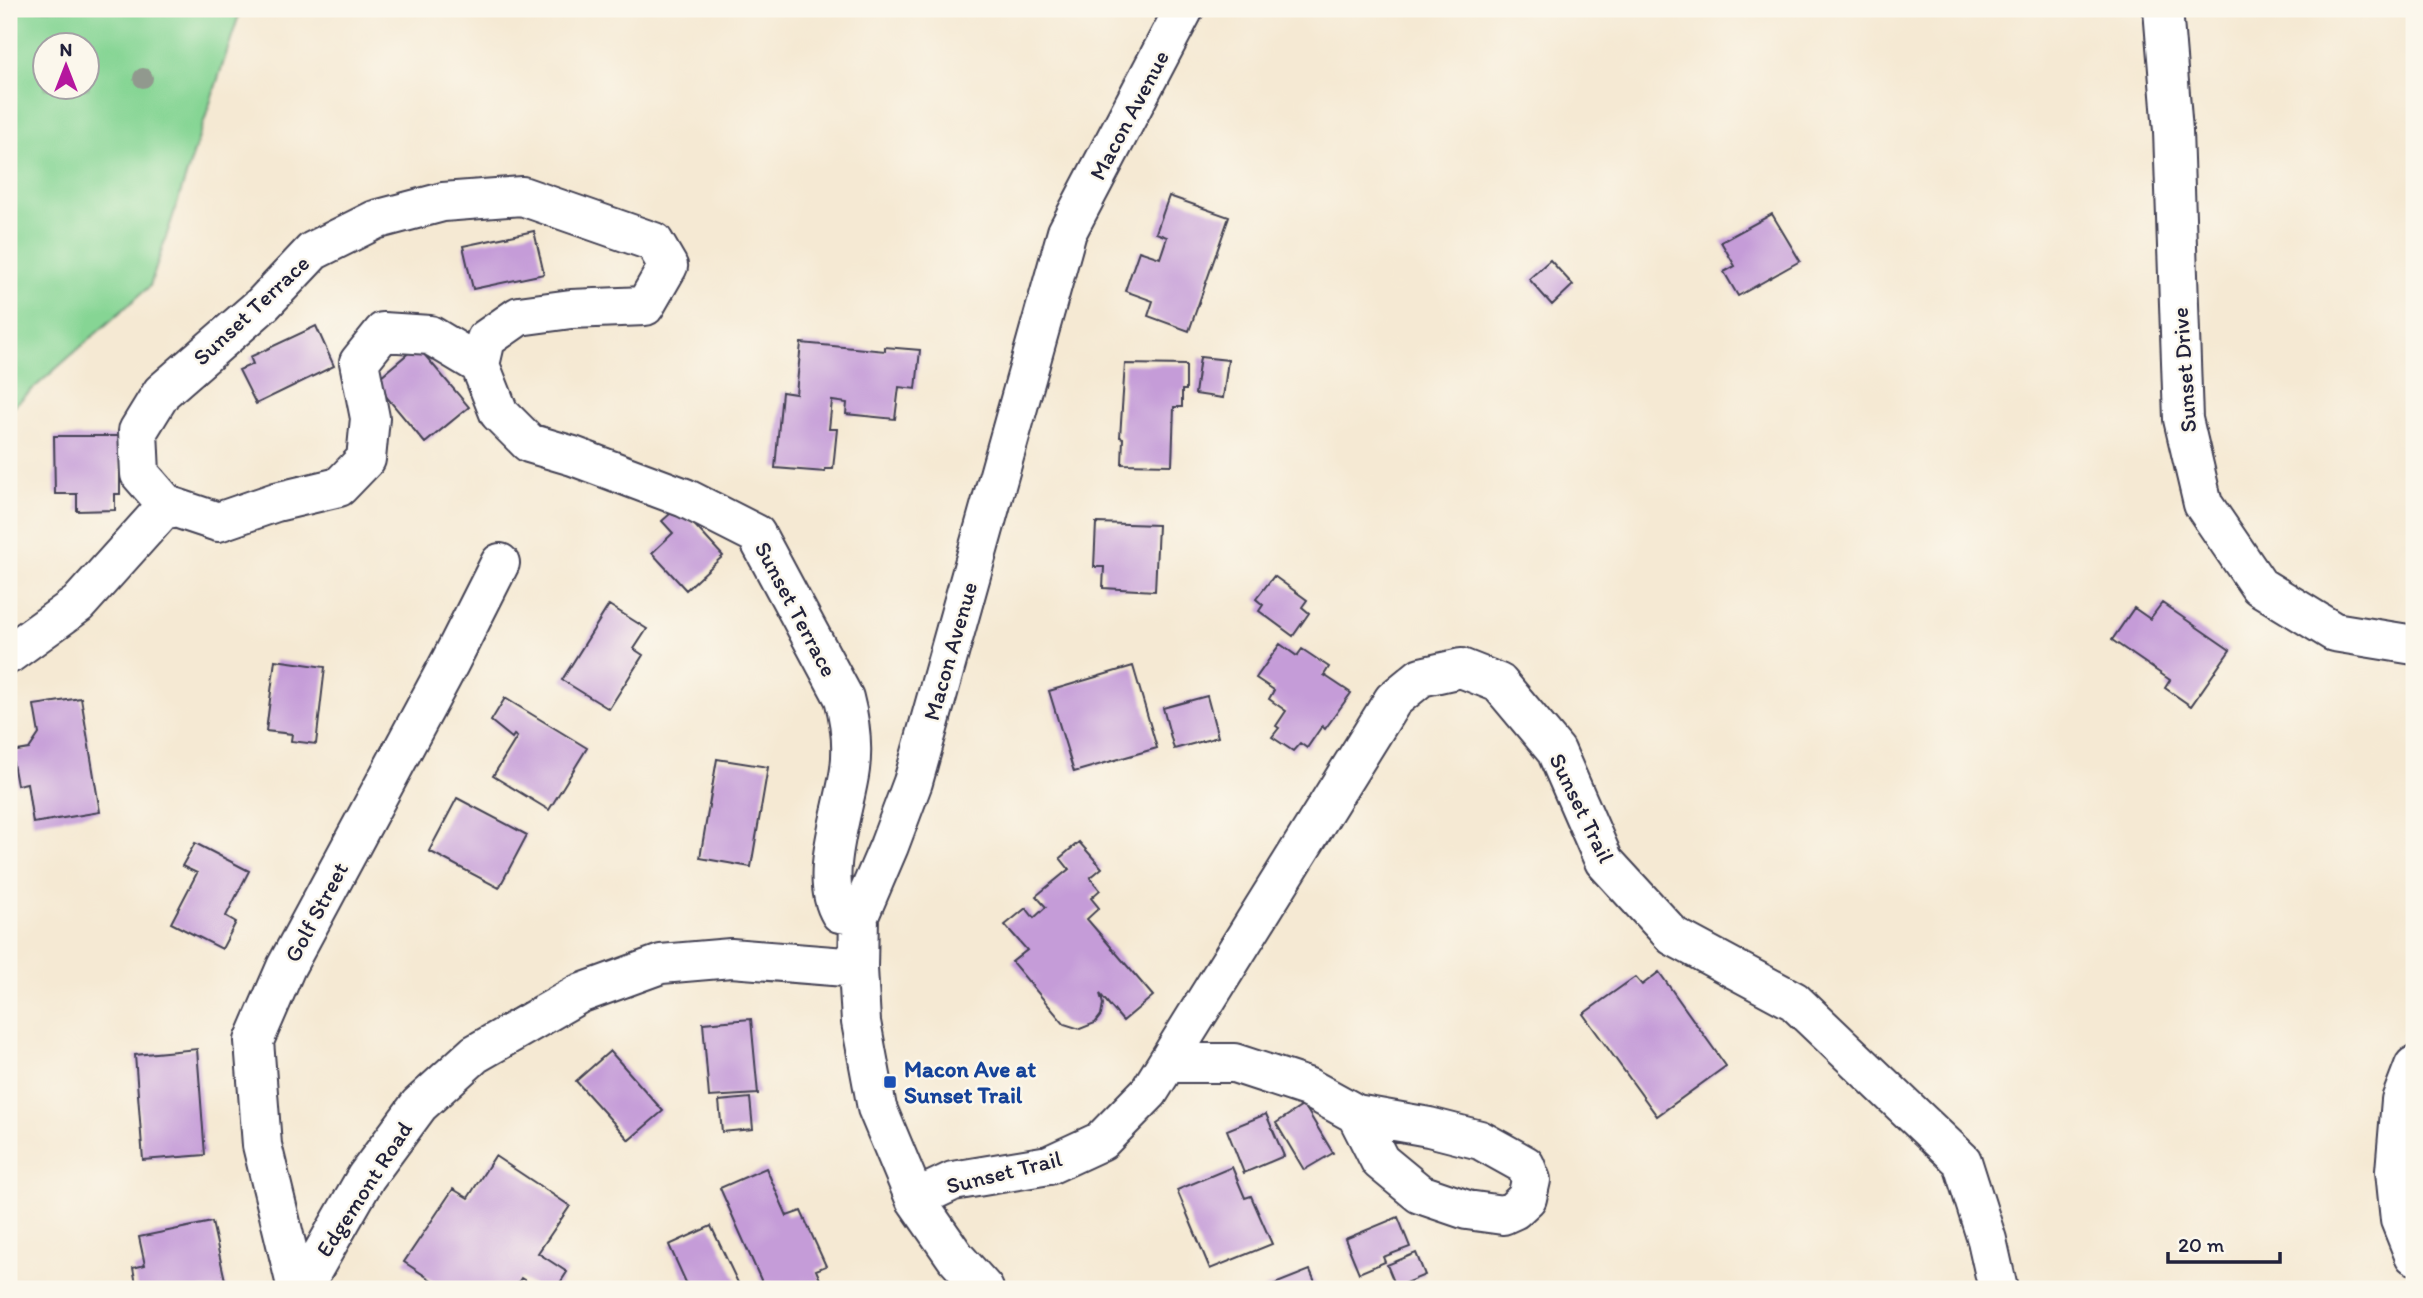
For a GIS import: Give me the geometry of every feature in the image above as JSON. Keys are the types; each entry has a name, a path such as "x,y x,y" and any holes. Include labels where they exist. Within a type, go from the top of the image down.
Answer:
{"street":[{"name":"Macon Avenue","path":"984,1289 956,1258 915,1199 877,1108 861,1022 859,916 913,782 1067,232 1184,9"},
{"name":"Sunset Drive","path":"2163,9 2173,131 2183,419 2203,504 2259,586 2334,632 2414,645"},
{"name":"Sunset Terrace","path":"167,505 140,474 138,431 162,392 263,304 313,251 374,220 443,202 522,196 654,242 668,266 645,306 571,309 519,316 486,339 480,365 499,413 528,443 573,456 685,498 756,534 844,698 850,720 851,767 838,827 831,889 833,902 839,913 859,916"},
{"path":"9,654 78,604 167,505 218,522 276,502 339,487 366,459 370,418 359,362 383,332 430,335 480,365"},
{"name":"Golf Street","path":"299,1289 262,1145 254,1041 286,967 450,662 500,563"},
{"name":"Sunset Trail","path":"915,1199 953,1181 1049,1165 1101,1141 1149,1092 1393,700 1421,677 1461,668 1499,683 1556,751 1604,861 1673,936 1794,1002 1962,1161 1987,1240 1998,1289"},
{"name":"Edgemont Road","path":"299,1289 366,1177 419,1105 475,1054 579,994 661,964 731,958 858,968"},
{"path":"1167,1063 1234,1063 1307,1087 1356,1114"},
{"path":"2414,1066 2401,1100 2395,1171 2400,1220 2414,1255"}],"green space":[{"path":"9,9 241,9 150,286 9,410"}],"building":[{"path":"1169,196 1229,217 1189,331 1148,316 1153,301 1125,291 1139,251 1160,258 1167,237 1156,233"},
{"path":"1772,214 1800,261 1738,296 1724,272 1735,266 1721,242"},
{"path":"534,231 544,274 473,289 463,246"},
{"path":"1550,260 1573,285 1552,305 1529,279"},
{"path":"316,326 334,366 256,404 239,370 253,364 250,357"},
{"path":"801,343 885,351 885,347 920,350 916,389 899,387 895,419 846,414 847,403 832,401 829,429 837,429 833,469 825,469 825,472 775,468 782,392 796,394"},
{"path":"417,346 469,407 425,443 374,382"},
{"path":"1200,357 1228,360 1223,398 1195,394"},
{"path":"1125,364 1186,365 1186,390 1182,390 1182,407 1174,407 1172,465 1122,464 1123,438 1120,437"},
{"path":"54,436 120,436 120,494 115,494 115,510 77,511 77,494 55,494"},
{"path":"678,507 723,556 686,590 652,553 673,533 662,521"},
{"path":"1096,523 1158,525 1155,591 1103,588 1104,567 1094,567"},
{"path":"1274,576 1307,600 1302,607 1309,613 1293,636 1259,611 1263,605 1256,599"},
{"path":"2162,603 2230,650 2191,706 2165,688 2170,680 2112,640 2134,608 2150,619"},
{"path":"609,605 647,629 634,649 643,655 609,709 562,680"},
{"path":"1280,644 1297,656 1302,649 1329,667 1324,675 1351,693 1325,729 1322,726 1307,748 1300,743 1293,751 1272,737 1286,711 1269,699 1274,690 1256,678"},
{"path":"275,660 325,667 316,744 291,741 292,734 266,731"},
{"path":"1133,666 1157,748 1074,772 1049,691"},
{"path":"1207,696 1218,737 1174,749 1163,708"},
{"path":"81,698 100,812 33,823 27,783 17,785 11,752 29,749 39,734 34,705"},
{"path":"505,698 587,748 549,810 493,776 517,737 514,735 512,738 491,721"},
{"path":"717,759 768,767 751,867 700,858"},
{"path":"457,798 527,835 499,888 429,851"},
{"path":"1079,842 1102,868 1090,878 1100,890 1091,898 1099,908 1087,919 1153,996 1123,1021 1100,994 1103,1004 1101,1015 1095,1023 1080,1029 1064,1024 1012,962 1027,950 1005,925 1026,908 1034,918 1046,907 1036,896 1069,869 1060,858"},
{"path":"195,843 249,871 226,916 236,922 222,949 171,923 197,873 182,866"},
{"path":"1659,972 1726,1066 1657,1116 1583,1014 1635,977 1642,985"},
{"path":"751,1019 758,1094 709,1097 703,1023"},
{"path":"197,1049 205,1155 143,1160 135,1055"},
{"path":"610,1051 663,1111 629,1140 576,1081"},
{"path":"750,1098 753,1129 722,1132 719,1101"},
{"path":"1304,1105 1333,1153 1304,1170 1276,1123"},
{"path":"1266,1114 1284,1156 1244,1173 1227,1130"},
{"path":"495,1156 570,1206 538,1253 567,1272 556,1289 539,1289 521,1278 514,1289 445,1289 404,1262 453,1189 468,1198"},
{"path":"1232,1167 1245,1198 1251,1196 1272,1244 1210,1269 1177,1190"},
{"path":"766,1168 787,1216 801,1211 826,1266 816,1270 824,1289 765,1289 720,1188"},
{"path":"1398,1217 1410,1247 1383,1257 1385,1262 1359,1273 1345,1239"},
{"path":"212,1222 227,1289 137,1289 133,1268 145,1265 139,1237"},
{"path":"711,1226 741,1289 689,1289 669,1245"},
{"path":"1416,1253 1425,1275 1396,1287 1387,1265"},
{"path":"1310,1270 1318,1289 1262,1289"}],"place":[{"name":"Macon Ave at Sunset Trail","path":"890,1082"}]}
